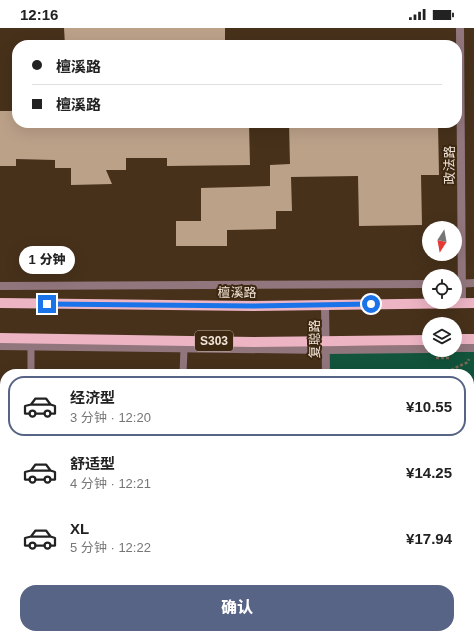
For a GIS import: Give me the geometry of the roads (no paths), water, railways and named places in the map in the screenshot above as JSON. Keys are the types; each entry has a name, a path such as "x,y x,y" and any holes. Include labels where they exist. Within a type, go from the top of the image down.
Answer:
{"main road":[{"name":"檀溪路","path":"462,303 474,302"},
{"name":"檀溪路","path":"0,303 253,306 422,303"},
{"name":"S303","path":"0,338 253,342 326,346 422,340"},
{"path":"462,339 474,339"}],"street":[{"name":"政法路","path":"460,28 460,40"},
{"name":"政法路","path":"458,269 459,128"},
{"path":"0,286 422,284"},
{"path":"462,284 474,284"},
{"name":"复聪路","path":"325,304 326,369"},
{"path":"0,346 184,349 326,346 422,349"},
{"path":"462,348 474,348"}],"lane":[{"path":"31,347 31,369"},
{"path":"184,349 184,369"}]}
